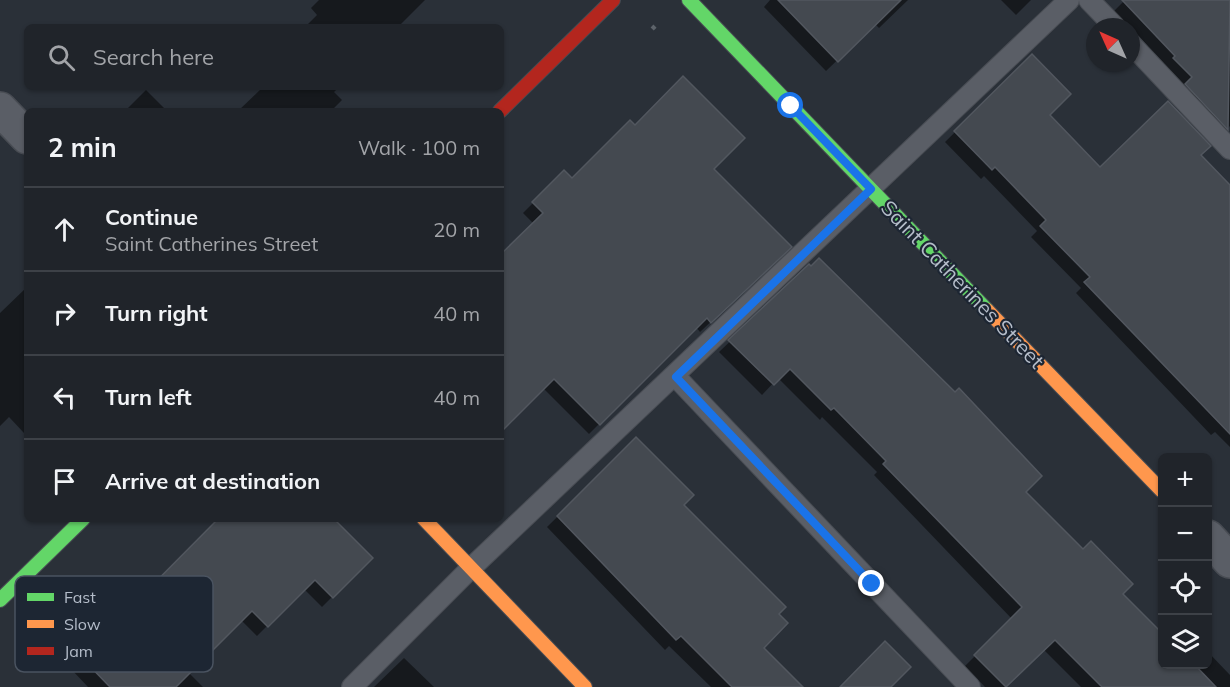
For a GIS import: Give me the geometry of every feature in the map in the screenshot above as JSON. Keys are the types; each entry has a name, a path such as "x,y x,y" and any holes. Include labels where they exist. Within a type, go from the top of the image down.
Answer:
{"street":[{"path":"503,108 613,0"},
{"name":"Saint Catherines Street","path":"689,0 1158,487"},
{"path":"0,109 24,134"},
{"path":"25,576 80,522"},
{"path":"427,522 585,687"},
{"path":"1212,541 1230,561"},
{"path":"0,600 15,585"}],"lane":[{"path":"352,687 471,568 676,377 1069,0"},
{"path":"1089,0 1106,18"},
{"path":"1140,53 1230,148"},
{"path":"676,377 970,687"}],"path":[{"path":"652,26 657,31"}],"building":[{"path":"778,0 901,0 838,62"},
{"path":"1122,0 1230,0 1228,130 1185,84 1192,77"},
{"path":"1032,54 1071,94 1050,115 1100,167 1168,101 1211,146 1201,155 1230,185 1230,434 1084,282 1090,277 1040,226 1046,220 995,167 992,170 954,131"},
{"path":"683,76 745,138 714,169 792,247 711,323 707,318 600,425 554,379 504,429 504,251 543,213 532,202 564,170 572,178 630,120 635,125"},
{"path":"819,258 955,392 959,388 1042,476 1026,492 1083,549 1091,541 1133,584 1123,594 1158,629 1158,669 1199,669 1216,687 1102,687 1055,640 1006,687 974,655 1022,607 883,464 886,461 834,408 831,410 790,369 774,385 728,340 809,264 811,266"},
{"path":"636,437 694,495 684,505 786,607 779,614 788,623 764,648 803,687 732,687 681,636 676,640 557,516"},
{"path":"215,522 337,522 373,558 333,598 315,580 268,627 252,611 213,650 213,576 161,576"},
{"path":"885,641 911,667 891,687 840,687"},
{"path":"96,672 191,672 176,687 110,687"}],"traffic: fast":[{"path":"689,0 987,310"},
{"path":"25,576 80,522"},
{"path":"0,600 15,585"}],"traffic: slow":[{"path":"987,310 1158,487"},
{"path":"427,522 585,687"}],"traffic: jam":[{"path":"503,108 613,0"}],"route":[{"path":"791,106 871,189 676,377 872,584"}]}
